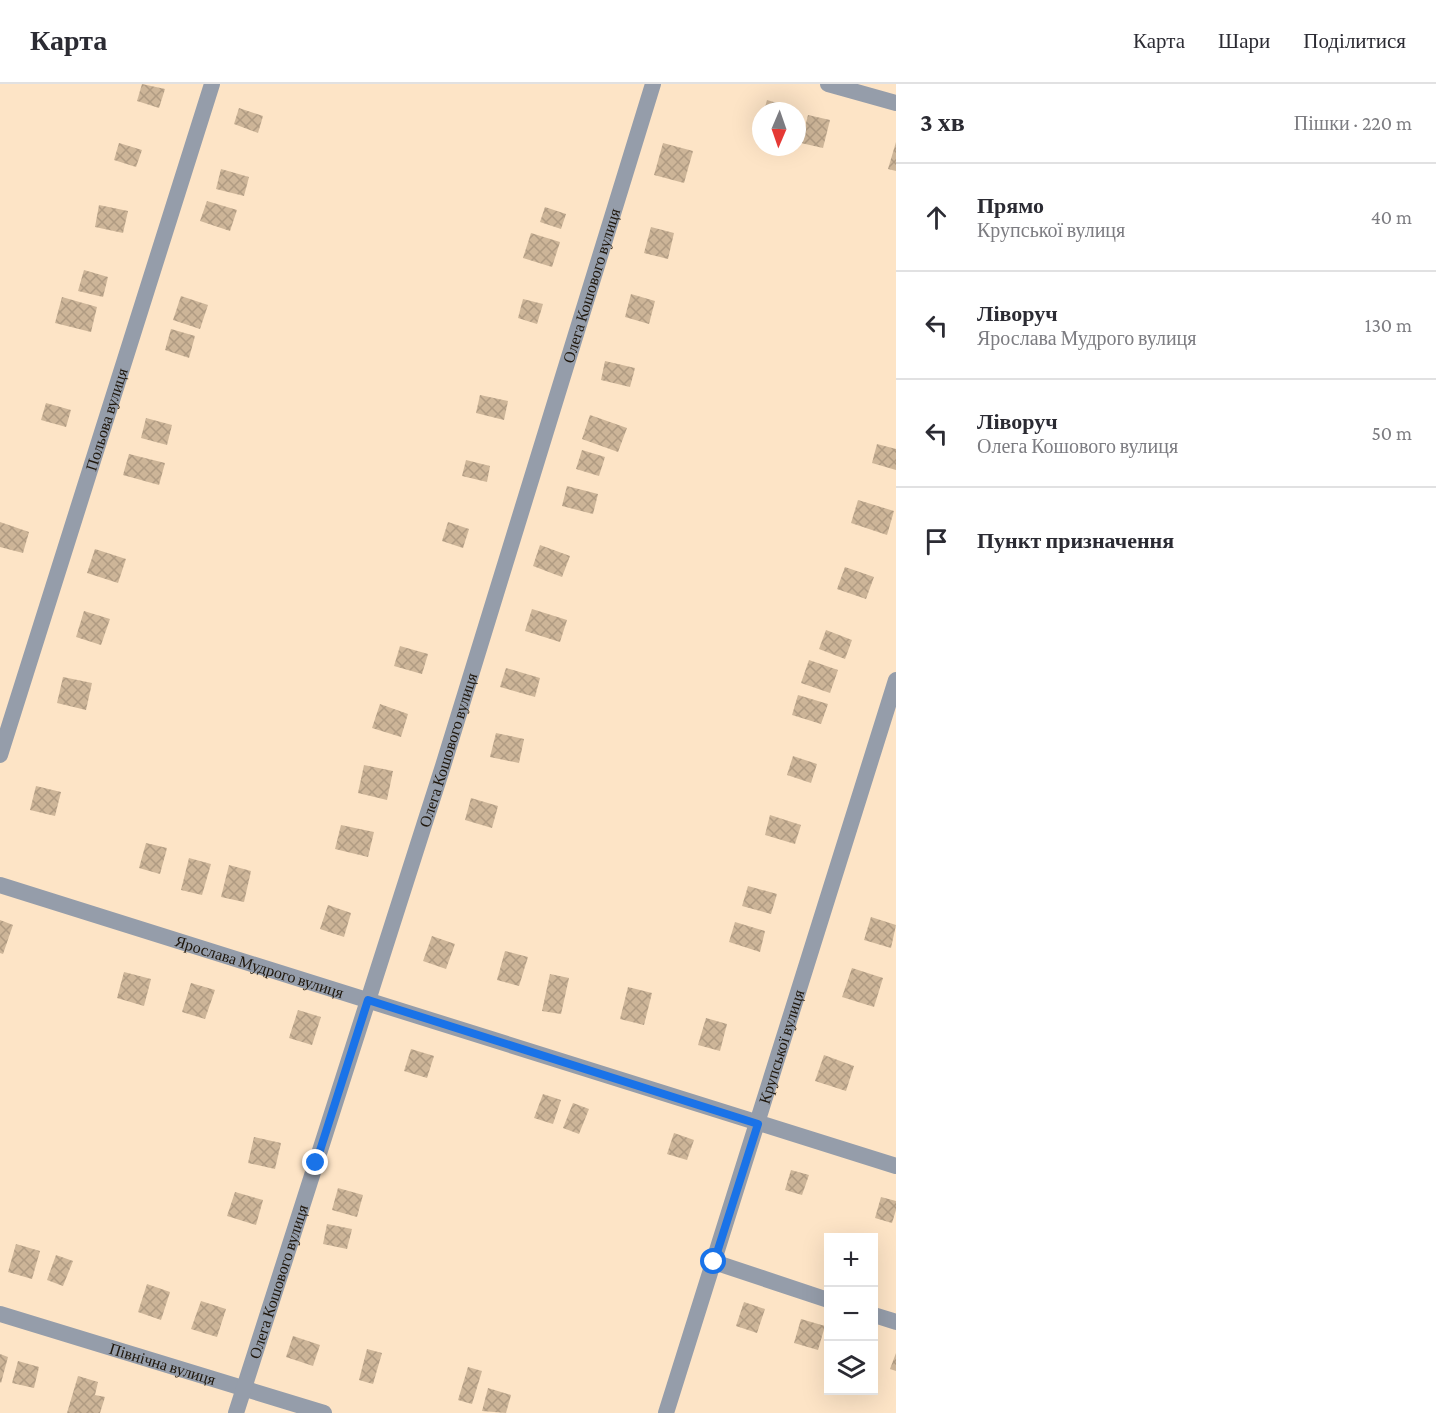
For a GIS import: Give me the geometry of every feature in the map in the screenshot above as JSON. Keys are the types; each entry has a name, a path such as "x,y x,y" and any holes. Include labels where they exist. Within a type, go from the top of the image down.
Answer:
{"street":[{"name":"Польова вулиця","path":"0,754 212,84"},
{"name":"Олега Кошового вулиця","path":"236,1413 443,766 653,84"},
{"path":"828,84 896,104"},
{"name":"Крупської вулиця","path":"666,1413 896,680"},
{"name":"Ярослава Мудрого вулиця","path":"0,885 896,1166"},
{"path":"714,1262 824,1299"},
{"name":"Північна вулиця","path":"0,1314 324,1413"},
{"path":"878,1317 896,1322"}],"building":[{"path":"142,84 165,89 159,108 137,101"},
{"path":"239,108 263,116 258,133 234,124"},
{"path":"808,115 830,120 823,148 806,144"},
{"path":"896,142 896,171 888,169"},
{"path":"119,143 142,150 136,167 114,160"},
{"path":"663,143 693,151 684,183 654,175"},
{"path":"221,169 249,177 244,196 216,189"},
{"path":"207,201 237,210 230,231 200,221"},
{"path":"99,205 128,211 123,233 95,227"},
{"path":"545,207 566,214 561,229 540,222"},
{"path":"651,227 674,233 668,259 644,253"},
{"path":"531,233 560,242 552,267 523,258"},
{"path":"84,270 108,277 103,297 78,291"},
{"path":"631,294 655,301 649,324 625,317"},
{"path":"181,296 208,305 200,329 173,320"},
{"path":"62,297 97,307 91,332 55,323"},
{"path":"523,299 543,304 537,324 518,318"},
{"path":"171,329 195,336 189,358 165,350"},
{"path":"605,361 635,368 630,387 601,380"},
{"path":"480,395 508,401 504,420 476,413"},
{"path":"46,403 71,410 66,427 41,420"},
{"path":"590,415 627,428 618,452 582,439"},
{"path":"146,418 172,425 167,445 141,438"},
{"path":"877,444 896,449 896,470 872,463"},
{"path":"582,450 605,457 599,476 576,469"},
{"path":"129,454 165,463 159,485 123,475"},
{"path":"466,460 490,466 487,482 462,476"},
{"path":"567,486 598,494 593,514 562,506"},
{"path":"858,500 894,511 887,535 851,523"},
{"path":"0,522 29,532 23,553 0,547"},
{"path":"448,522 469,529 463,548 442,541"},
{"path":"540,545 570,556 562,577 533,566"},
{"path":"95,549 126,559 118,583 87,573"},
{"path":"845,567 874,577 866,599 837,589"},
{"path":"532,609 567,620 560,642 525,631"},
{"path":"84,611 110,619 101,645 76,637"},
{"path":"826,630 852,640 845,659 819,649"},
{"path":"400,646 428,654 422,674 394,666"},
{"path":"809,660 838,670 830,693 801,683"},
{"path":"506,668 540,678 535,697 500,687"},
{"path":"63,677 92,683 86,710 57,703"},
{"path":"798,695 828,704 821,724 792,715"},
{"path":"380,704 408,714 401,737 372,728"},
{"path":"496,733 524,739 519,763 490,757"},
{"path":"793,756 817,764 811,783 787,775"},
{"path":"364,765 393,771 387,800 358,793"},
{"path":"36,786 61,792 55,816 30,810"},
{"path":"471,798 498,806 492,828 465,820"},
{"path":"770,815 801,825 795,844 765,835"},
{"path":"341,825 374,832 368,857 335,849"},
{"path":"146,843 167,848 160,874 139,868"},
{"path":"189,858 211,864 202,895 181,890"},
{"path":"229,865 251,871 244,902 221,897"},
{"path":"748,886 777,894 771,914 742,906"},
{"path":"328,905 351,913 344,937 320,929"},
{"path":"871,917 896,925 891,948 864,940"},
{"path":"0,920 13,925 3,954 0,953"},
{"path":"735,922 765,931 760,952 729,942"},
{"path":"432,936 455,944 446,969 423,961"},
{"path":"505,951 528,957 519,986 497,980"},
{"path":"852,968 883,978 874,1007 842,997"},
{"path":"124,972 151,979 144,1006 117,998"},
{"path":"550,974 569,978 561,1014 542,1011"},
{"path":"191,983 215,990 205,1019 182,1012"},
{"path":"628,987 652,993 644,1025 620,1019"},
{"path":"298,1010 321,1017 312,1045 289,1038"},
{"path":"706,1018 727,1024 720,1051 698,1045"},
{"path":"411,1049 434,1056 427,1078 404,1071"},
{"path":"824,1055 854,1066 846,1091 815,1081"},
{"path":"543,1094 561,1100 553,1124 534,1118"},
{"path":"573,1103 589,1109 579,1134 563,1128"},
{"path":"674,1133 694,1140 687,1160 667,1154"},
{"path":"254,1137 281,1143 275,1169 248,1163"},
{"path":"791,1170 809,1175 802,1195 785,1190"},
{"path":"338,1188 363,1195 357,1217 332,1210"},
{"path":"235,1192 263,1200 256,1225 227,1216"},
{"path":"881,1197 896,1201 892,1223 875,1218"},
{"path":"327,1224 352,1229 347,1249 323,1244"},
{"path":"16,1244 40,1251 32,1279 8,1272"},
{"path":"56,1255 73,1261 63,1286 47,1280"},
{"path":"147,1284 170,1292 161,1320 138,1312"},
{"path":"201,1301 226,1309 217,1337 191,1329"},
{"path":"744,1302 765,1309 757,1333 736,1326"},
{"path":"801,1319 824,1326 818,1350 794,1343"},
{"path":"293,1336 320,1345 313,1366 286,1357"},
{"path":"367,1349 382,1353 373,1384 359,1380"},
{"path":"896,1353 896,1371 890,1369"},
{"path":"0,1354 8,1357 1,1383 0,1382"},
{"path":"18,1361 39,1367 34,1388 12,1383"},
{"path":"468,1367 482,1371 472,1404 458,1400"},
{"path":"78,1376 98,1382 95,1395 105,1397 100,1413 67,1413"},
{"path":"488,1388 511,1395 506,1413 482,1411"}],"route":[{"path":"316,1163 368,1000 758,1124 714,1262"}]}
